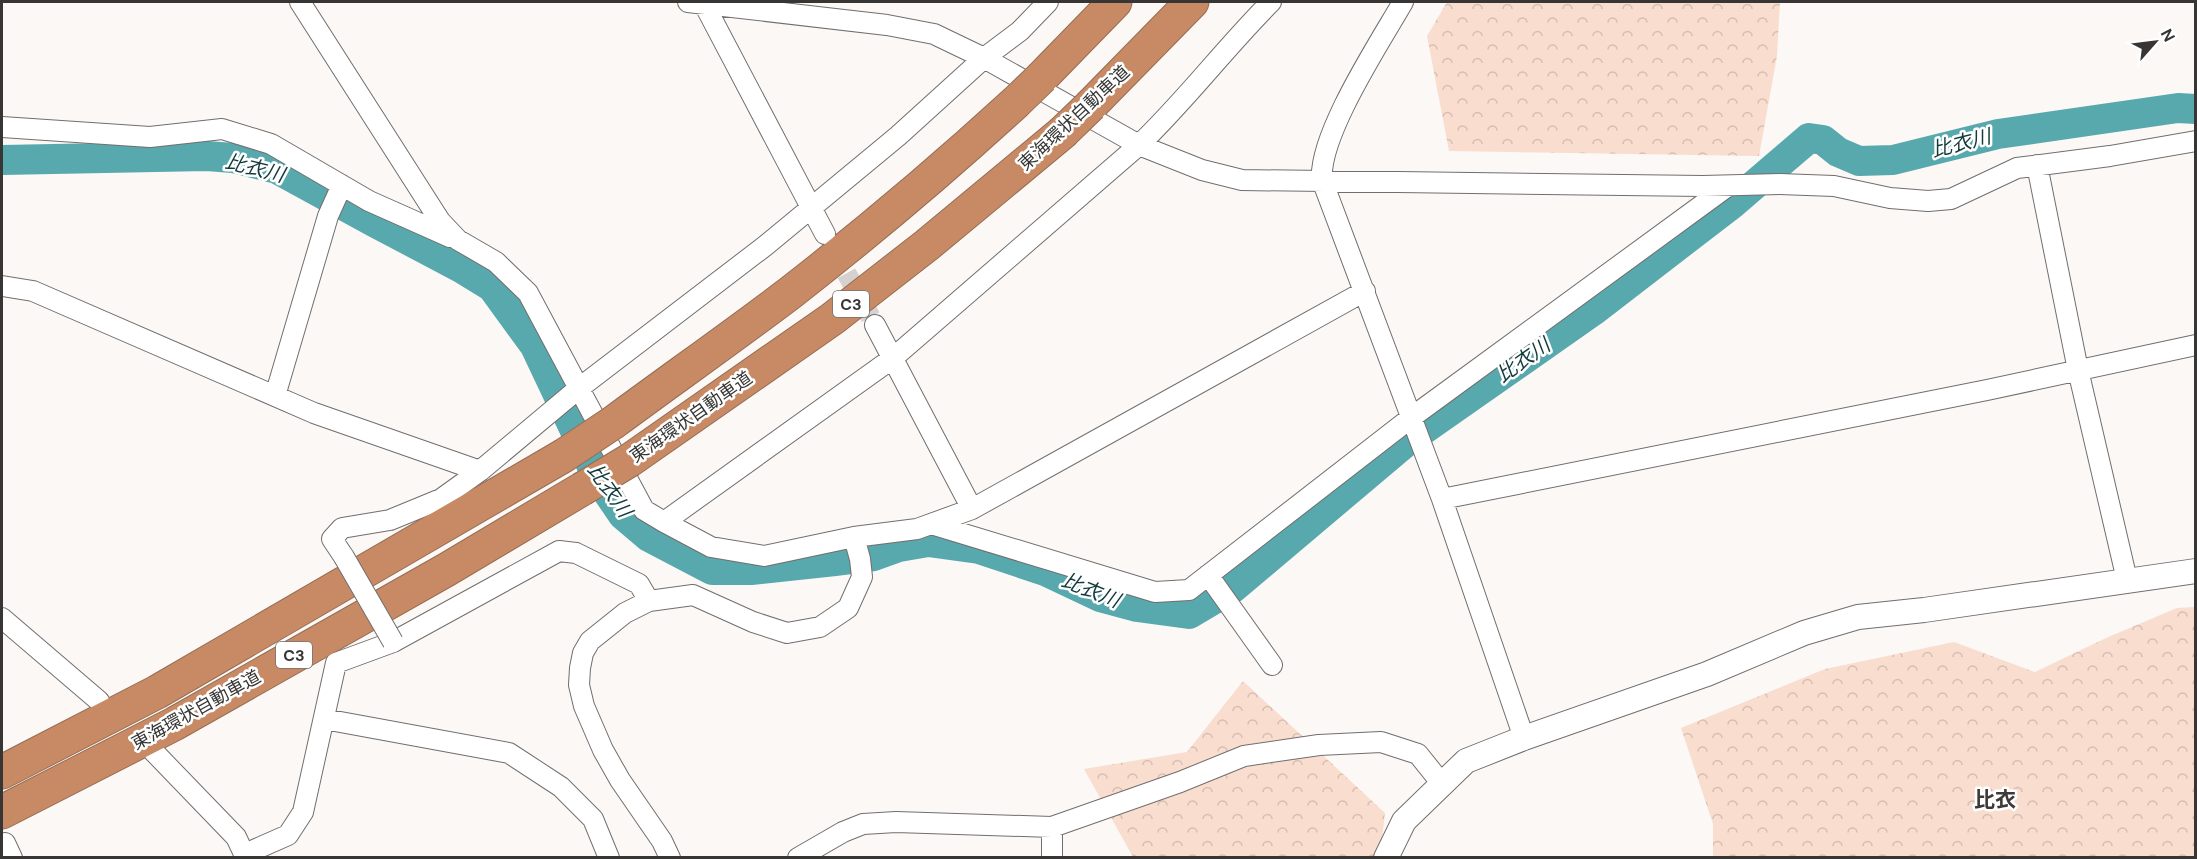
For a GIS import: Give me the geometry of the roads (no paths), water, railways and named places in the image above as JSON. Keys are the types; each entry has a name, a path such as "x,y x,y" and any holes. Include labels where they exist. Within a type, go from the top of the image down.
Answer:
{"highway":[{"name":"東海環状自動車道","path":"2,772 157,692 563,456 614,423 790,293 928,180 1015,102 1115,2"},
{"name":"東海環状自動車道","path":"6,838 174,724 446,570 630,460 832,319 927,245 1062,133 1192,2"}],"street":[{"path":"300,2 440,221 458,240"},
{"path":"700,2 887,25 934,34 984,58 1139,145 1202,170 1242,180 1728,186 1780,184 1834,186 1890,198 1928,201 1951,199 2017,168 2110,156 2196,141"},
{"path":"700,2 825,234"},
{"path":"393,642 332,540 342,528 390,520 441,499 480,471 578,389 765,246 898,136 984,58 1020,31 1048,2"},
{"path":"664,522 893,358 1139,145 1169,116 1238,35 1271,2"},
{"path":"1403,2 1362,73 1327,144 1321,169 1322,180 1442,499 1524,738"},
{"path":"2,127 150,137 222,129 271,144 369,201 458,240 496,262 528,293 644,510 711,547 764,556 854,537 917,529 972,509 1365,291"},
{"path":"2037,165 2078,370 2127,580"},
{"path":"275,396 328,216 342,185"},
{"path":"931,524 1155,592 1189,590 1412,417 1728,186"},
{"path":"2,286 33,291 314,413 480,471"},
{"path":"875,325 972,509"},
{"path":"1442,499 2196,345"},
{"path":"670,858 662,841 620,780 603,750 584,706 579,685 580,668 583,653 590,640 626,613 649,601 693,595 753,622 787,633 820,627 848,608 862,577 854,537"},
{"path":"153,751 236,837 245,856 288,835 303,812 336,663 393,642 559,550 576,553 639,584 649,601"},
{"path":"1386,858 1404,821 1466,762 1524,738 1707,674 1804,633 1858,617 1924,610 2196,571"},
{"path":"1208,575 1272,665"},
{"path":"2,618 99,701"},
{"path":"324,719 509,753 561,787 593,819 609,858"},
{"path":"798,858 843,832 863,824 896,822 1053,827 1180,782 1244,756 1319,745 1381,742 1418,754 1442,784"},
{"path":"1052,858 1053,827"}],"waterway":[{"name":"比衣川","path":"2,160 207,156 233,158 277,169 461,268 492,287 535,346 597,477 623,515 649,537 712,570 751,570 874,556 899,547 928,542 979,549 1045,571 1100,597 1137,607 1189,614 1233,588 1406,442 1593,311 1732,204 1809,138 1823,140 1838,152 1859,161 1893,160 1998,134 2178,108 2196,109"}],"tunnel":[{"path":"832,247 875,325"}],"district":[{"name":"比衣","path":"1995,800"}]}
